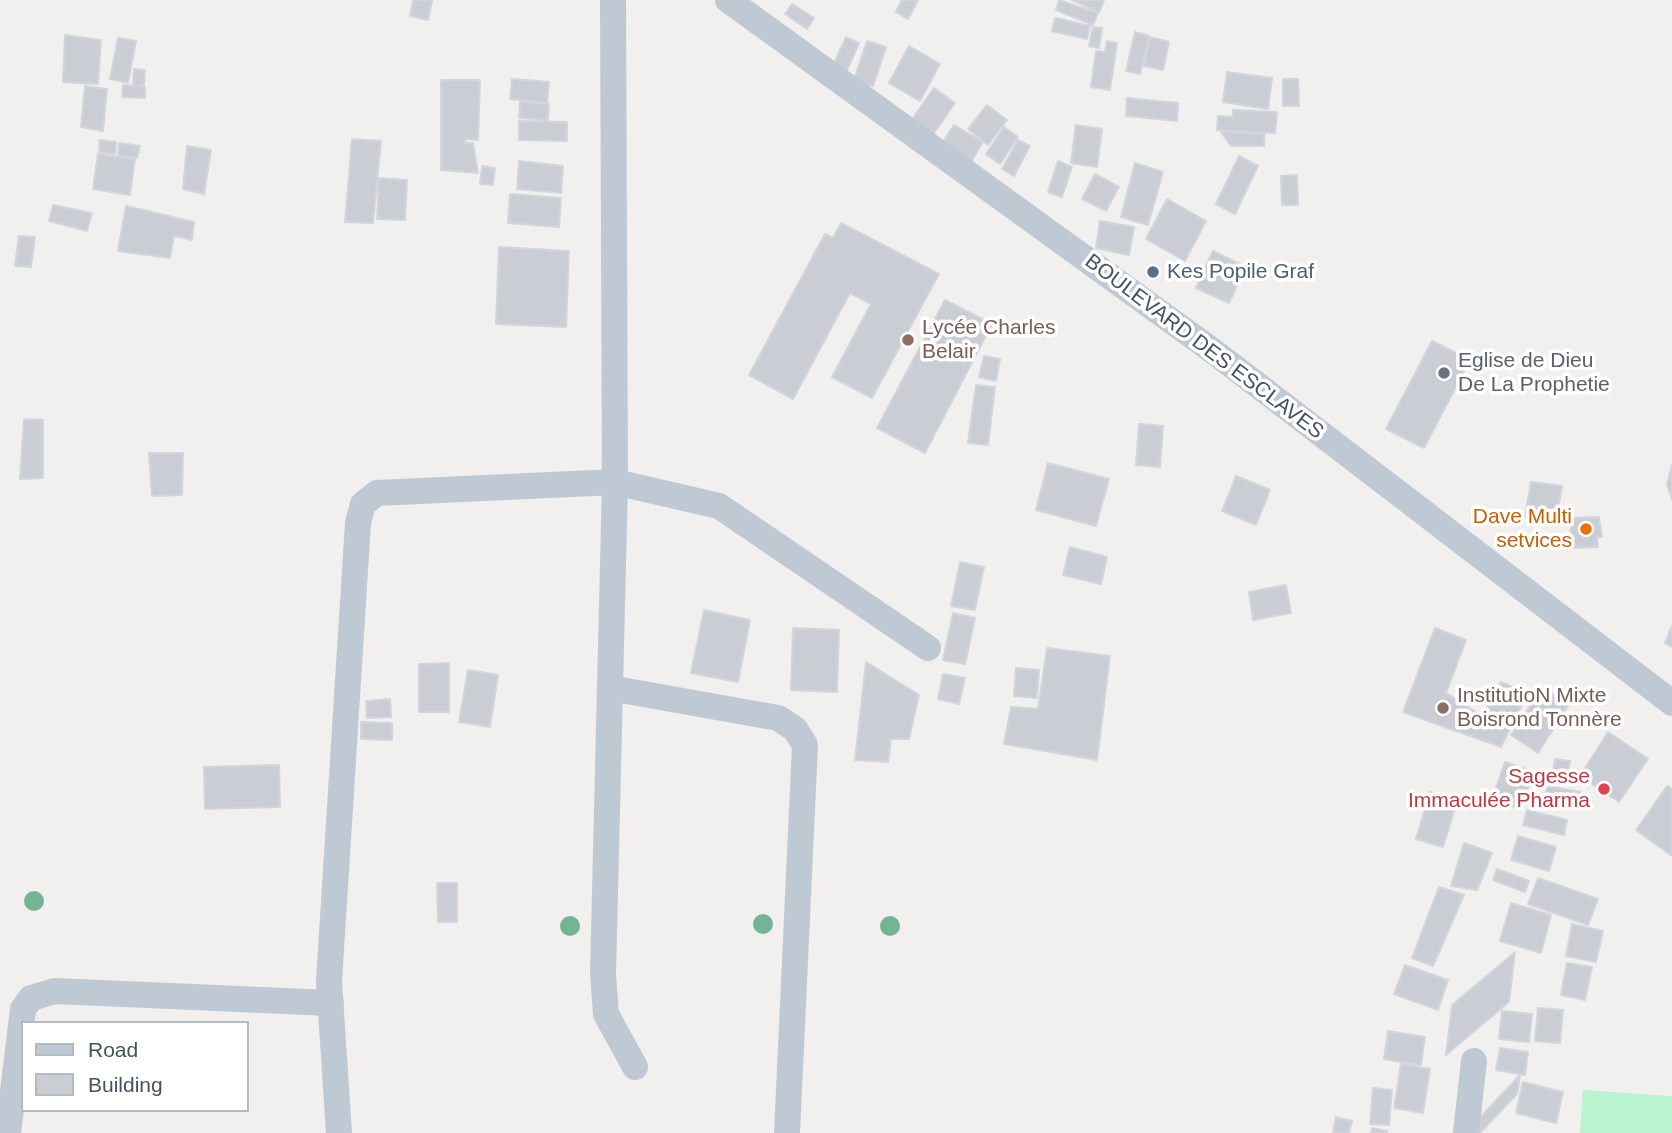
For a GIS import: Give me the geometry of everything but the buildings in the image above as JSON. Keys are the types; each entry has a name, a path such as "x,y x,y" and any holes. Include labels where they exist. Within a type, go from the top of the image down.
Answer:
{"street":[{"path":"613,0 615,482 603,974 606,1014 635,1067"},
{"name":"BOULEVARD DES ESCLAVES","path":"728,0 1217,354 1672,703"},
{"path":"339,1133 329,981 358,523 363,504 377,493 615,482 719,506 928,648"},
{"path":"610,688 778,718 795,729 805,745 787,1133"},
{"path":"22,1021 23,1009 31,998 55,991 331,1003"},
{"path":"8,1133 21,1026"},
{"path":"1466,1133 1474,1061"}],"green space":[{"path":"1583,1090 1672,1096 1672,1133 1580,1133"}],"place":[{"name":"Kes Popile Graf","path":"1153,272"},
{"name":"Lycée Charles Belair","path":"908,340"},
{"name":"Eglise de Dieu De La Prophetie","path":"1444,373"},
{"name":"Dave Multi setvices","path":"1586,529"},
{"name":"InstitutioN Mixte Boisrond Tonnère","path":"1443,708"},
{"name":"Sagesse Immaculée Pharma","path":"1604,789"}]}
